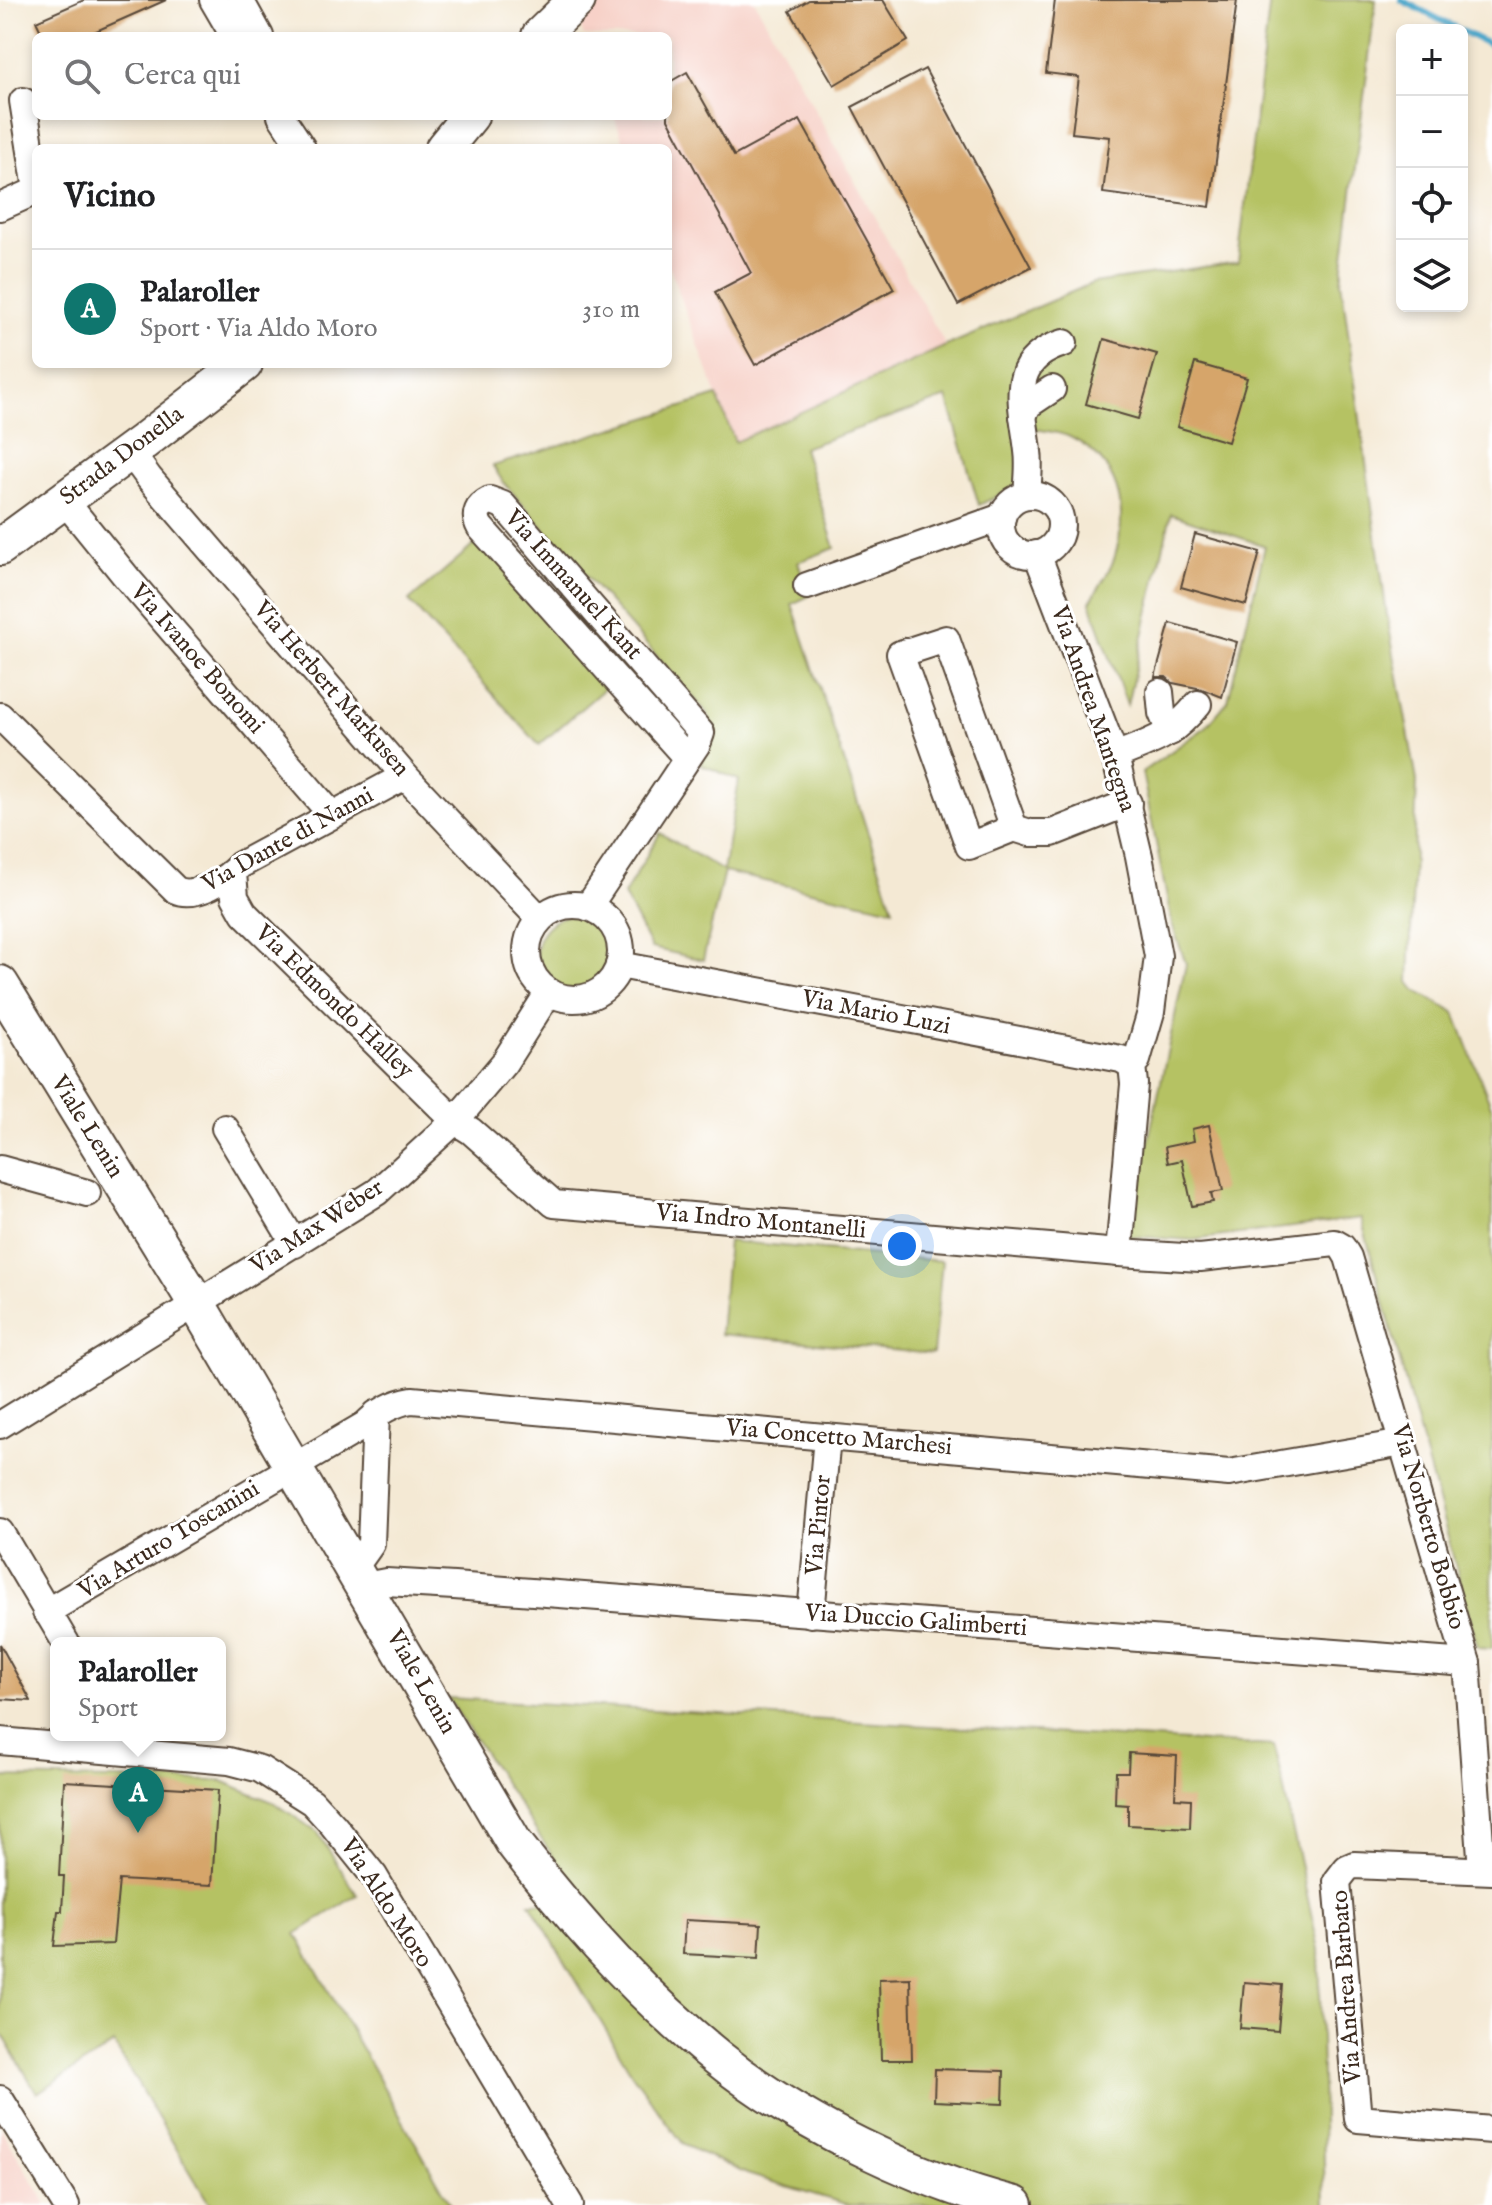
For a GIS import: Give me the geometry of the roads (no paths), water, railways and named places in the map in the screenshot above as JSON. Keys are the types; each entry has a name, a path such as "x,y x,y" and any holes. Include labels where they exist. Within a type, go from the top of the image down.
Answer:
{"main road":[{"path":"544,32 577,0"},
{"path":"447,144 467,120"},
{"name":"Strada Donella","path":"2,541 130,452 239,368"},
{"name":"Viale Lenin","path":"0,984 197,1304 514,1843 558,1901 635,1983 718,2059 787,2105 870,2152 975,2195 1015,2205"}],"street":[{"path":"213,0 232,32"},
{"path":"240,0 258,32"},
{"path":"254,0 266,32"},
{"path":"23,101 32,158"},
{"path":"284,120 299,144"},
{"path":"298,120 308,144"},
{"path":"0,207 32,193"},
{"path":"1027,495 1029,455 1021,404 1025,369 1043,349 1064,343"},
{"path":"1023,416 1028,405 1052,389"},
{"name":"Via Herbert Markusen","path":"130,452 405,776 540,919"},
{"path":"1027,495 1036,495 1052,504 1060,520 1060,529 1053,545 1037,554 1012,548 1003,534 1002,517 1011,502 1027,495"},
{"name":"Via Ivanoe Bonomi","path":"64,500 128,579 332,815"},
{"name":"Via Immanuel Kant","path":"588,907 700,739 701,733 503,505 490,500 478,508 476,515 480,527 686,757"},
{"path":"807,586 1002,517"},
{"name":"Via Andrea Mantegna","path":"1037,554 1115,756 1128,803 1158,956 1151,1012 1137,1060 1132,1065 1134,1084 1119,1253"},
{"path":"1014,828 946,639 900,654 969,846 1014,828 1030,833 1052,833 1128,803"},
{"path":"1160,692 1162,713 1170,732"},
{"path":"1115,756 1180,726 1198,704"},
{"name":"Via Dante di Nanni","path":"0,716 176,890 184,894 193,893 233,873 240,865 405,776"},
{"name":"Via Edmondo Halley","path":"233,873 235,897 242,911 455,1121"},
{"path":"193,893 228,903 242,911"},
{"path":"561,906 588,907 611,923 618,936 621,950 619,965 613,978 590,996 577,999 549,992 538,983 527,958 532,931 540,919 561,906"},
{"name":"Via Mario Luzi","path":"619,965 1121,1059 1132,1065"},
{"name":"Via Max Weber","path":"0,1425 377,1192 455,1121 504,1063 549,992"},
{"name":"Via Indro Montanelli","path":"455,1121 471,1131 554,1204 1200,1258 1335,1243"},
{"path":"225,1128 295,1244"},
{"path":"0,1169 87,1193"},
{"name":"Via Norberto Bobbio","path":"1335,1243 1342,1247 1348,1257 1467,1663 1487,1871"},
{"name":"Via Concetto Marchesi","path":"292,1467 365,1425 376,1414 399,1402 412,1400 1229,1473 1403,1443"},
{"path":"360,1577 371,1544 376,1414"},
{"name":"Via Pintor","path":"811,1614 827,1437"},
{"name":"Via Arturo Toscanini","path":"46,1612 292,1467"},
{"path":"0,1532 62,1637"},
{"name":"Via Duccio Galimberti","path":"360,1577 386,1582 1467,1663"},
{"name":"Via Aldo Moro","path":"0,1741 129,1743 260,1769 299,1793 323,1814 374,1876 570,2205"},
{"name":"Via Andrea Barbato","path":"1487,1871 1354,1865 1347,1868 1337,1881 1358,2119 1492,2130"},
{"path":"0,2099 66,2205"}],"waterway":[{"path":"1401,0 1448,24"},
{"path":"1468,34 1492,46"}],"place":[{"name":"Palaroller","path":"138,1833"}]}
